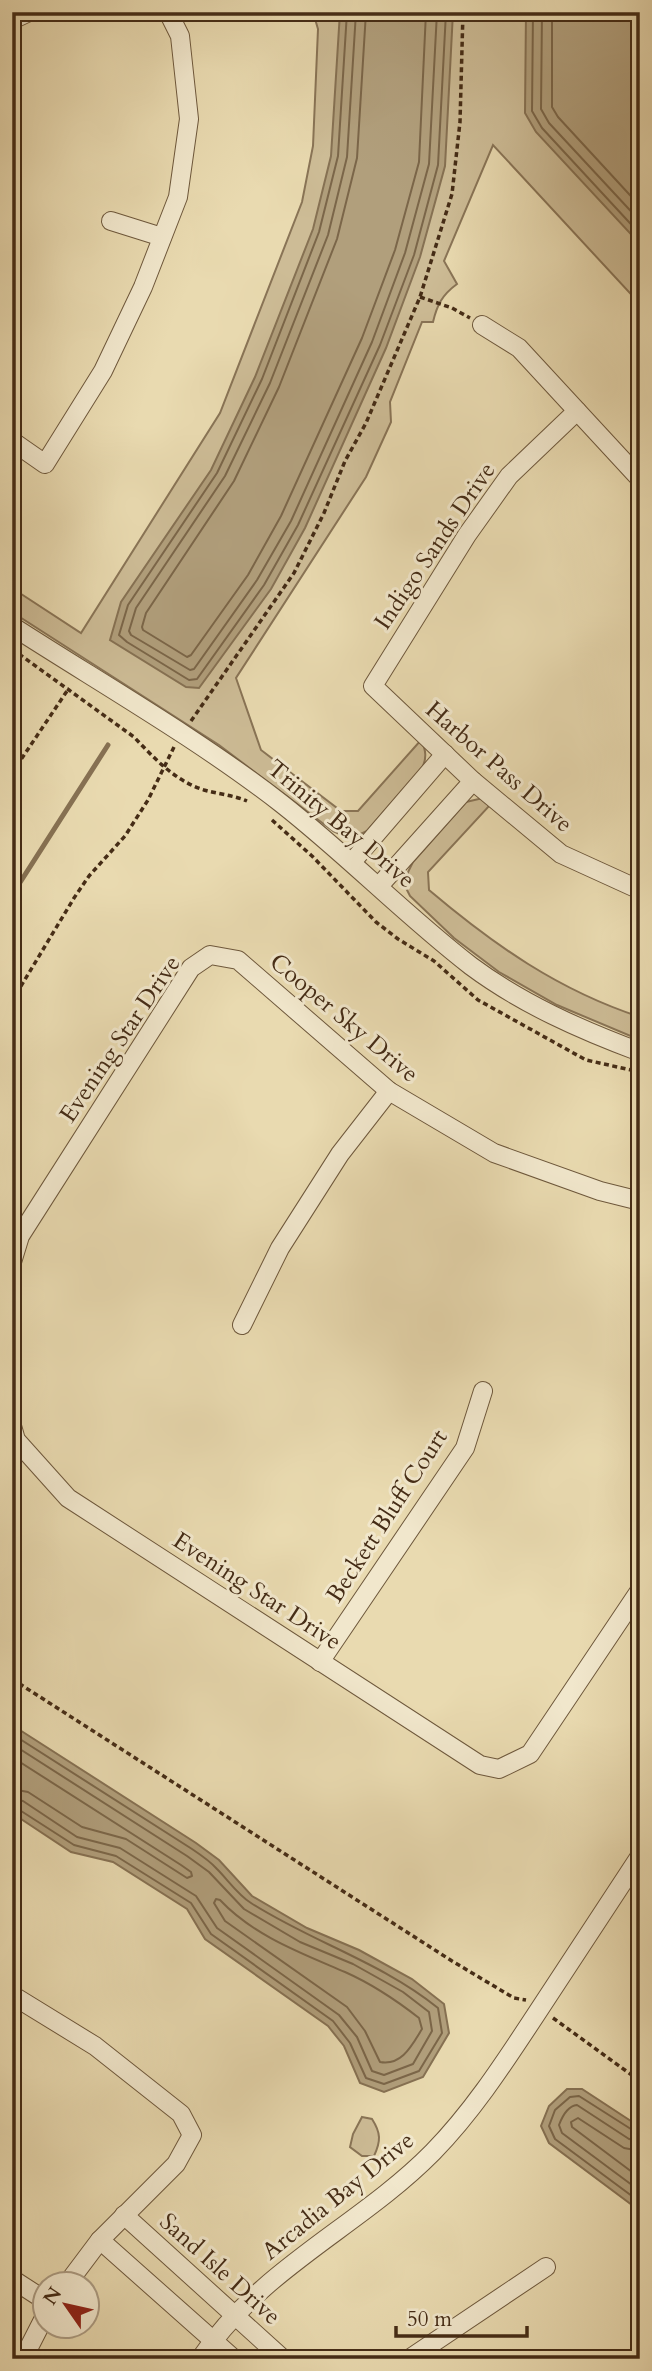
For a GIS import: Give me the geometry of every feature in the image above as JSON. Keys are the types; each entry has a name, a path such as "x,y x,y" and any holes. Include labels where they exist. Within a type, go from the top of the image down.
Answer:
{"street":[{"path":"12,20 29,12"},
{"path":"12,441 45,464 103,372 143,287 178,197 189,119 180,36 168,12"},
{"path":"111,222 162,237"},
{"path":"482,325 519,348 640,479"},
{"name":"Indigo Sands Drive","path":"373,686 467,535 509,476 577,411"},
{"name":"Trinity Bay Drive","path":"12,626 223,761 281,803 472,967 561,1020 640,1052"},
{"name":"Harbor Pass Drive","path":"373,686 473,781 561,854 640,890"},
{"path":"352,862 445,754"},
{"path":"379,886 473,781"},
{"name":"Cooper Sky Drive","path":"210,955 238,960 388,1091 494,1153 600,1191 640,1201"},
{"name":"Evening Star Drive","path":"12,1262 20,1236 191,968 210,955"},
{"path":"242,1325 280,1248 340,1154 388,1091"},
{"name":"Beckett Bluff Court","path":"320,1662 465,1448 483,1391"},
{"name":"Evening Star Drive","path":"12,1426 16,1440 68,1498 481,1765 499,1769 530,1754 640,1590"},
{"name":"Arcadia Bay Drive","path":"200,2359 235,2316 290,2264 375,2202 433,2152 496,2075 640,1856"},
{"path":"12,1996 95,2046 181,2115 192,2135 176,2164 100,2240 77,2270"},
{"name":"Sand Isle Drive","path":"124,2215 283,2359"},
{"path":"100,2240 234,2359"},
{"path":"409,2359 546,2267"},
{"path":"12,2279 32,2292"},
{"path":"23,2359 33,2340"}],"path":[{"path":"190,723 293,573 324,513 345,461 366,423 420,297 452,194 460,122 463,12"},
{"path":"420,297 452,308 482,325"},
{"path":"12,649 134,737 180,779 201,789 236,796 249,802"},
{"path":"12,773 69,688"},
{"path":"12,1001 74,898 89,876 125,836 148,800 176,742"},
{"path":"269,818 312,856 376,922 434,961 478,1000 586,1060 640,1072"},
{"path":"12,1679 452,1961 513,1998 530,2001 640,2081"}],"shaded area":[{"path":"313,12 640,12 640,304 493,145 444,261 457,284 441,301 433,322 422,322 390,402 391,422 366,477 236,678 261,750 341,811 358,811 421,740 425,754 422,768 367,831 350,836 333,831 219,745 12,612 12,588 81,633 220,413 302,202 313,146 318,29"},
{"path":"483,798 491,804 428,872 429,890 528,964 582,993 640,1017 640,1040 557,1005 499,972 454,938 410,896 405,886 413,862 466,802"},
{"path":"362,2117 372,2119 377,2129 379,2141 374,2156 362,2156 350,2147"}],"water":[{"path":"340,12 453,12 445,166 420,257 386,348 305,528 271,589 199,688 186,687 110,640 121,602 211,470 255,377 313,229 331,156"},
{"path":"526,12 640,12 640,244 536,132 525,113"},
{"path":"12,1725 196,1843 219,1860 252,1896 307,1928 359,1950 412,1979 444,2004 449,2033 423,2077 384,2092 360,2083 344,2046 328,2026 205,1939 187,1909 113,1862 71,1852 12,1813"},
{"path":"567,2089 582,2089 640,2127 640,2211 549,2143 541,2126 549,2106"}],"waterway":[{"path":"12,895 108,745"}]}
